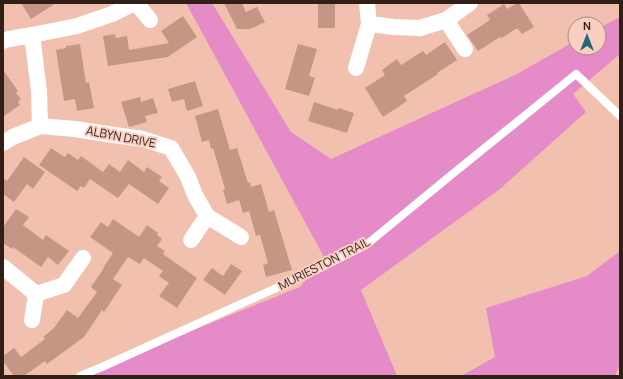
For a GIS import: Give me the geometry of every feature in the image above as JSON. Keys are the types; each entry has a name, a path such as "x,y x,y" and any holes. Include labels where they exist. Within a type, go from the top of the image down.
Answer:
{"street":[{"path":"3,41 77,26 112,14 135,3 150,20"},
{"path":"356,68 369,24 367,3"},
{"path":"369,24 420,28 446,20 470,3"},
{"path":"446,20 465,49"},
{"path":"32,36 39,91 40,126"},
{"name":"ALBYN DRIVE","path":"3,143 12,137 40,126 75,129 143,139 171,148 188,177 195,195 207,216 241,237"},
{"path":"191,240 207,216"},
{"path":"36,294 64,285 83,258"},
{"path":"3,267 36,294"},
{"path":"32,320 36,294"}],"lane":[{"name":"MURIESTON TRAIL","path":"80,376 318,269 366,245 576,74 620,116"}],"shaded area":[{"path":"186,3 212,3 291,132 331,159 517,74 567,46 567,56 607,56 607,24 620,17 620,54 573,94 586,112 500,189 361,290 397,376 80,376 300,287 324,257"},
{"path":"620,251 620,364 615,376 461,376 495,357 486,308 587,276"}],"building":[{"path":"21,3 56,3 31,19"},
{"path":"224,3 242,3 246,12 257,7 265,22 250,29 237,29"},
{"path":"318,3 335,3 335,28 318,28"},
{"path":"519,3 534,27 522,34 517,28 478,51 467,35 490,20 487,15 504,4 507,9"},
{"path":"183,16 197,37 168,57 108,66 103,36 115,34 116,38 127,36 129,50 169,43 161,31"},
{"path":"445,42 457,60 404,96 407,101 383,117 365,88 385,75 382,70 397,59 401,65 423,51 426,55"},
{"path":"80,44 86,83 89,82 94,108 77,111 75,99 64,101 56,50 66,48 66,46"},
{"path":"298,44 317,49 309,76 315,78 309,96 285,89"},
{"path":"3,70 18,91 16,93 21,99 18,102 20,105 3,117"},
{"path":"195,81 203,106 187,111 184,99 172,102 168,89"},
{"path":"140,97 141,102 153,98 158,113 145,116 147,122 129,127 121,102"},
{"path":"314,102 338,110 339,108 354,113 347,133 308,121"},
{"path":"218,109 230,150 237,148 248,183 250,182 251,187 261,184 269,212 274,210 292,270 266,277 263,265 268,263 260,235 256,236 249,211 243,213 239,200 227,204 223,190 225,189 213,148 211,149 209,140 202,142 195,116"},
{"path":"51,148 65,157 68,153 78,160 81,156 103,172 109,164 120,172 128,160 144,172 147,167 162,177 159,181 169,188 158,204 129,184 118,198 90,179 84,188 81,186 77,191 39,165"},
{"path":"24,157 45,172 33,189 27,184 14,202 3,194 3,178 7,181"},
{"path":"16,209 29,217 23,225 43,240 46,235 69,251 58,265 48,257 41,267 13,247 12,249 3,243 3,227"},
{"path":"113,219 139,237 147,225 158,233 157,235 162,239 157,246 165,251 163,254 197,278 177,308 159,296 169,283 159,276 163,271 144,258 140,264 128,257 113,279 122,285 104,312 102,310 84,337 47,364 45,361 24,376 14,376 3,361 3,356 14,348 21,357 45,339 43,337 54,328 67,310 78,318 97,292 91,287 113,253 90,237 101,222 108,227"},
{"path":"231,264 242,271 225,295 203,280 212,268 223,276"}]}
